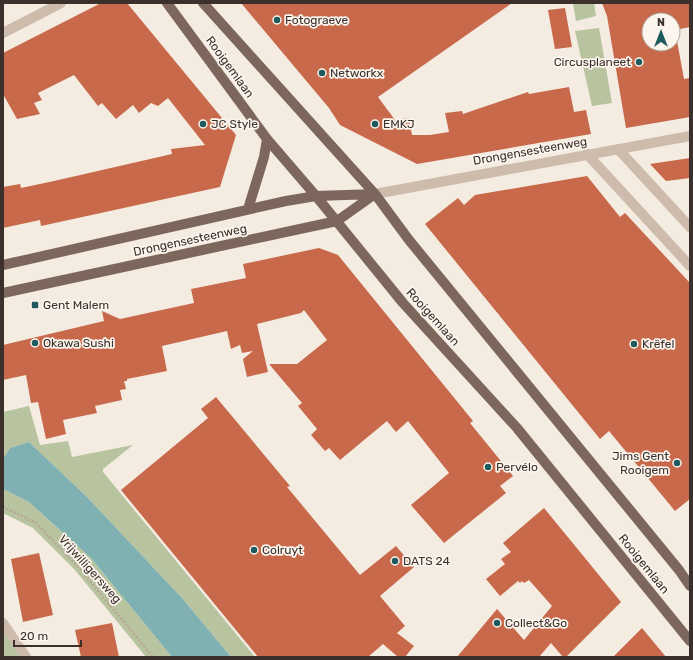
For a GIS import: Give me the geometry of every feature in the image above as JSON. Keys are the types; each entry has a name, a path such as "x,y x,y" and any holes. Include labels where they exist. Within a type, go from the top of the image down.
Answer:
{"main road":[{"name":"Rooigemlaan","path":"167,3 267,139 337,221 403,303 517,428 690,641"},
{"name":"Rooigemlaan","path":"203,3 375,194 409,240 674,564 690,586"},
{"name":"Drongensesteenweg","path":"248,209 264,157 267,139"},
{"name":"Drongensesteenweg","path":"3,265 248,209 316,196 375,194"},
{"name":"Drongensesteenweg","path":"3,293 337,221 375,194"}],"street":[{"path":"3,32 61,3"},
{"name":"Drongensesteenweg","path":"375,194 690,136"},
{"path":"618,149 690,226"},
{"path":"587,154 690,266"},
{"path":"3,623 26,657"}],"path":[{"name":"Vrijwilligersweg","path":"3,507 36,523 78,566 153,657"}],"green space":[{"path":"573,3 594,3 596,16 576,21"},
{"path":"599,28 612,103 592,106 575,31"},
{"path":"29,406 40,445 68,441 72,457 133,445 103,469 103,472 255,657 231,657 182,598 86,496 29,442 10,448 3,459 3,412"},
{"path":"3,489 29,502 91,558 172,657 146,657 75,570 33,528 3,513"},
{"path":"3,623 26,657 3,657"}],"water":[{"path":"29,442 86,496 182,598 231,657 172,657 91,558 29,502 3,489 3,459 10,448"}],"building":[{"path":"101,3 127,3 236,135 220,187 41,226 40,220 3,228 3,187 20,184 21,188 172,154 171,149 205,145 168,98 158,106 151,103 139,113 133,105 116,119 102,103 98,106 74,75 38,93 42,100 34,103 40,114 17,119 3,94 3,53"},
{"path":"241,3 512,3 378,97 395,120 409,118 412,135 430,135 449,132 445,113 462,111 463,114 528,92 529,94 569,87 574,112 586,110 591,134 417,164 340,125 329,108"},
{"name":"Circusplaneet","path":"602,3 690,3 690,27 681,29 681,12 641,12 641,52 679,52 684,79 690,78 690,117 626,128 607,16"},
{"path":"565,8 572,47 555,49 548,10"},
{"path":"690,158 690,178 666,181 650,164"},
{"path":"587,176 620,217 625,213 690,283 690,499 675,511 609,431 600,439 425,224 458,198 464,205 475,195"},
{"path":"319,248 338,255 473,421 470,423 513,476 500,486 506,493 444,543 411,505 449,473 408,421 396,432 387,421 340,460 329,448 325,451 311,435 317,429 298,406 302,403 269,364 297,364 327,340 304,310 301,313 257,324 268,372 247,377 243,359 253,351 242,353 240,345 231,349 227,331 162,346 167,371 127,379 127,381 124,381 126,389 120,390 122,400 95,406 97,413 63,420 66,434 46,439 38,402 31,403 26,375 3,380 3,345 104,321 102,311 120,319 194,303 191,289 246,278 243,264"},
{"name":"Colruyt","path":"216,397 290,486 287,487 360,575 396,546 414,567 380,596 405,626 397,633 414,646 405,657 398,657 383,644 368,657 258,657 121,490 208,418 201,409"},
{"path":"544,508 621,602 566,657 563,657 551,643 539,657 457,657 497,609 524,640 552,606 529,580 524,583 522,581 520,583 518,581 500,596 486,579 505,564 501,559 511,552 503,543"},
{"path":"39,553 53,615 23,622 11,559"},
{"path":"112,623 119,657 81,657 75,630"},
{"path":"642,628 666,657 613,657"}],"place":[{"name":"Fotograeve","path":"277,20"},
{"name":"Circusplaneet","path":"639,62"},
{"name":"Networkx","path":"322,73"},
{"name":"JC Style","path":"203,124"},
{"name":"EMKJ","path":"375,124"},
{"name":"Gent Malem","path":"35,305"},
{"name":"Okawa Sushi","path":"35,343"},
{"name":"Krëfel","path":"634,344"},
{"name":"Jims Gent Rooigem","path":"677,463"},
{"name":"Pervélo","path":"488,467"},
{"name":"Colruyt","path":"254,550"},
{"name":"DATS 24","path":"395,561"},
{"name":"Collect&Go","path":"497,623"}]}
